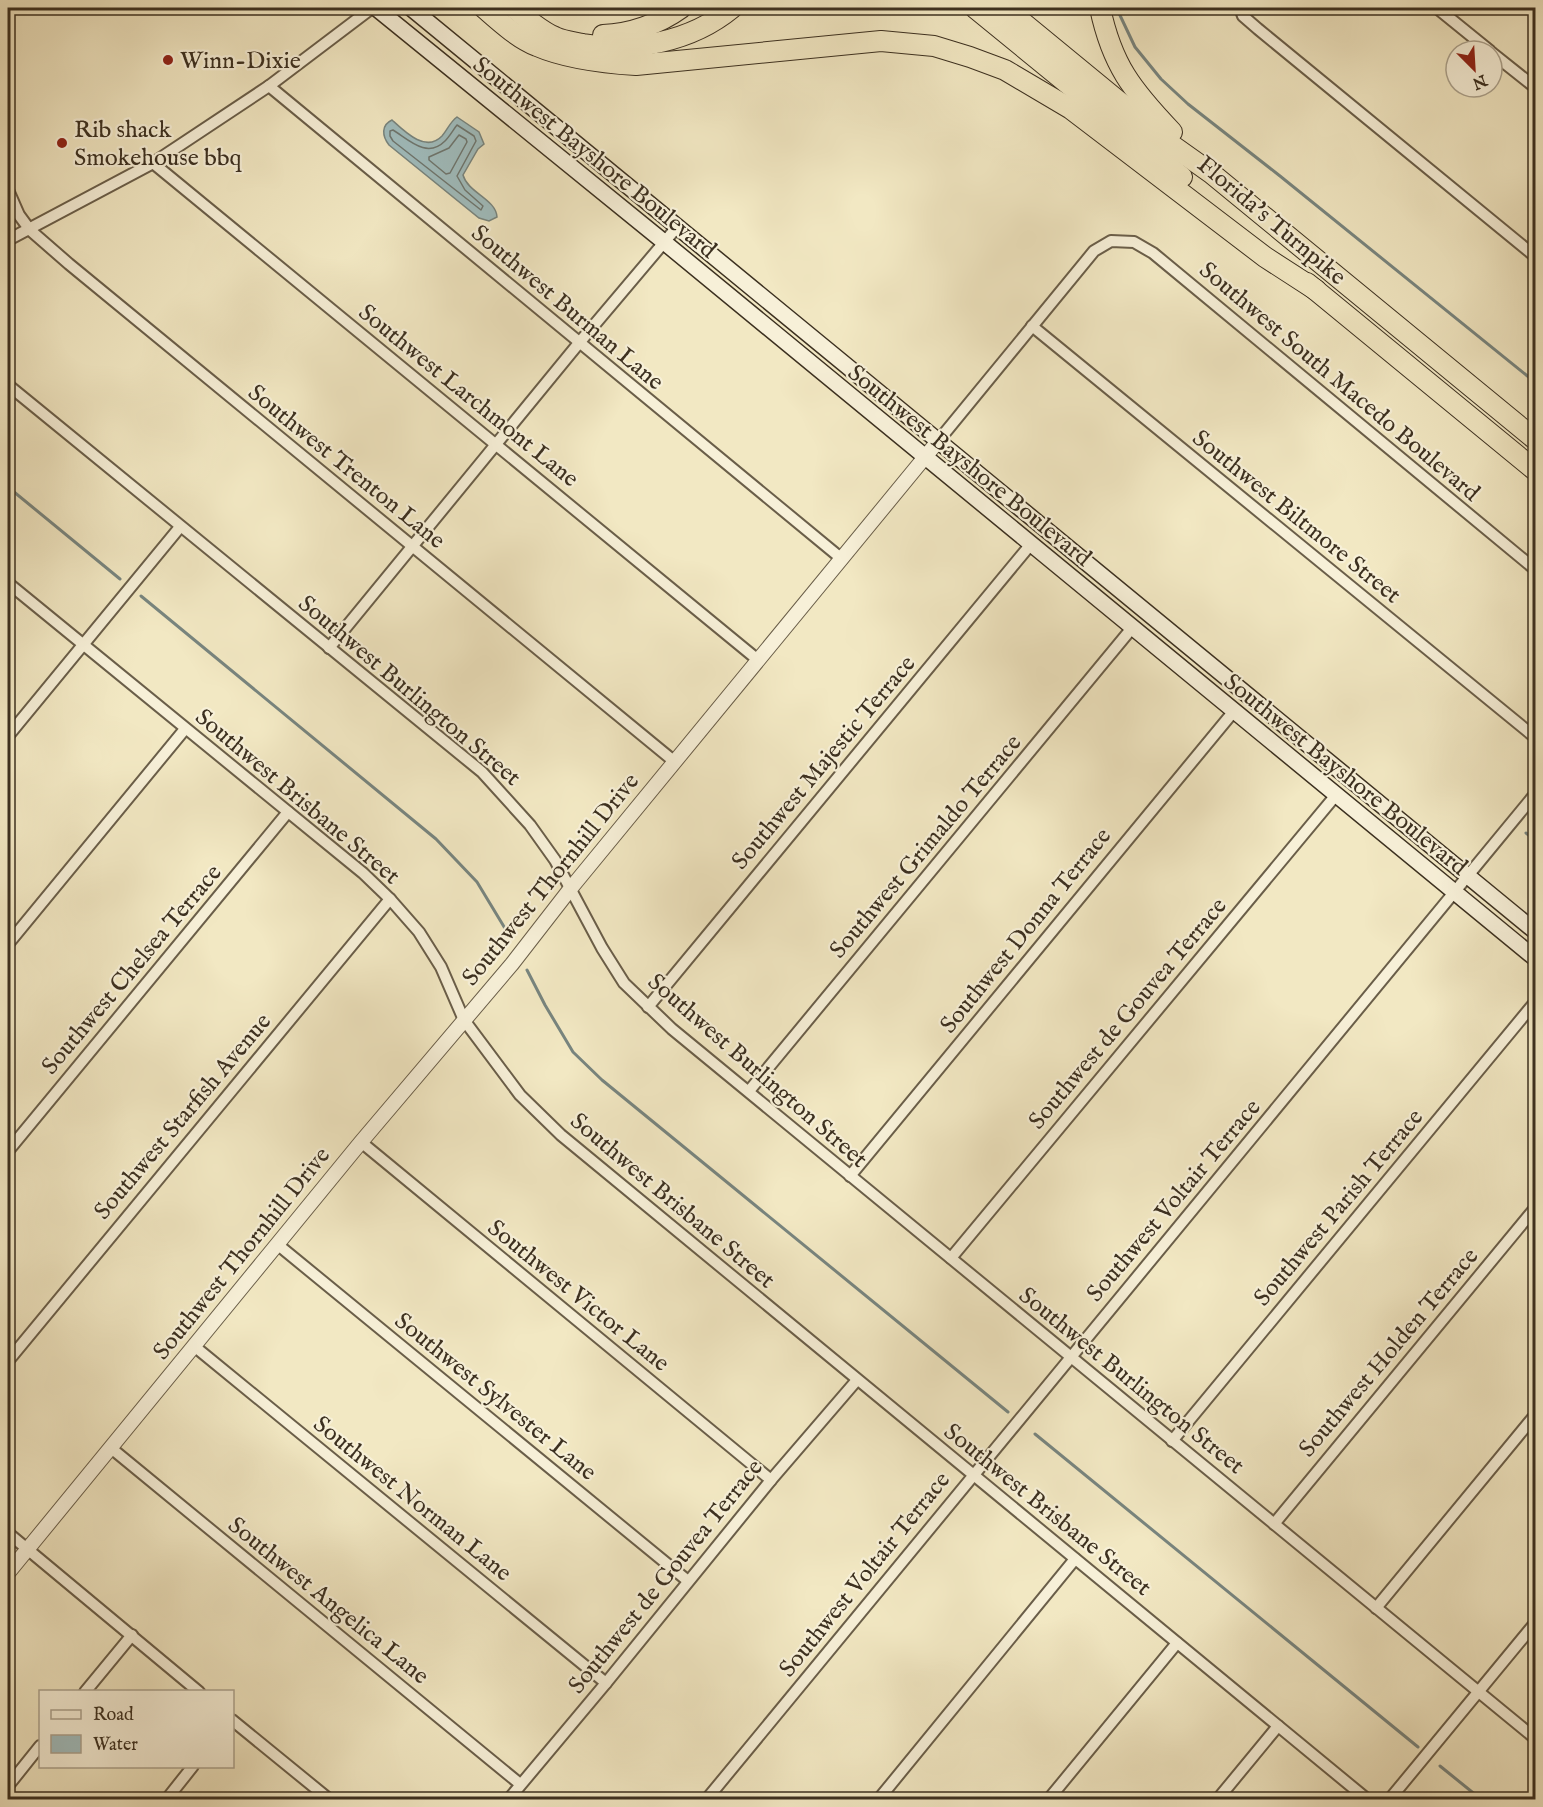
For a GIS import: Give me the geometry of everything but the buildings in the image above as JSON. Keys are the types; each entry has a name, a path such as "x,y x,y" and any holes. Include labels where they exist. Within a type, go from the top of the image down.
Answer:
{"highway":[{"path":"484,8 501,23 536,45 581,58 609,63 636,65 881,41 934,46 970,57 1005,70 1071,109 1265,258 1316,290"},
{"path":"514,8 555,38 596,46 659,43 712,22 732,8"},
{"path":"540,26 573,34 596,36 620,34 658,21 681,8"},
{"path":"609,63 689,44 734,20 747,8"},
{"name":"Florida's Turnpike","path":"975,8 1536,471"},
{"name":"Florida's Turnpike","path":"1005,8 1173,146 1211,173 1536,440"},
{"path":"1100,8 1106,38 1117,63 1132,86 1211,173"}],"main road":[{"name":"Southwest Bayshore Boulevard","path":"374,8 664,242 1536,959"},
{"path":"400,8 449,47 462,50"},
{"name":"Southwest Bayshore Boulevard","path":"411,8 1536,932"},
{"path":"1050,560 1060,560 1105,596 1113,597 1122,592"},
{"path":"1132,628 1147,626 1156,629 1206,670 1219,671"}],"street":[{"path":"8,240 153,163 269,86 374,8"},
{"path":"1240,8 1243,16 1258,29 1536,257"},
{"path":"1437,8 1475,39"},
{"path":"1504,62 1536,88"},
{"name":"Southwest Burman Lane","path":"269,86 842,559"},
{"name":"Southwest Larchmont Lane","path":"153,163 758,660"},
{"name":"Southwest Trenton Lane","path":"8,190 19,215 30,230 69,264 675,762"},
{"path":"329,648 677,227"},
{"name":"Southwest Thornhill Drive","path":"8,1574 361,1142 512,964 571,888 1094,251 1111,241"},
{"name":"Southwest South Macedo Boulevard","path":"1111,241 1134,242 1153,253 1536,570"},
{"name":"Southwest Biltmore Street","path":"1032,326 1536,738"},
{"name":"Southwest Burlington Street","path":"8,385 482,772 530,825 571,888 602,948 624,983 672,1029 1536,1739"},
{"path":"8,736 180,527"},
{"name":"Southwest Majestic Terrace","path":"648,1007 1031,544"},
{"name":"Southwest Brisbane Street","path":"8,583 363,873 390,899 419,932 435,958 464,1020 520,1095 561,1135 1368,1800"},
{"name":"Southwest Grimaldo Terrace","path":"749,1091 1132,628"},
{"name":"Southwest Donna Terrace","path":"850,1176 1234,711"},
{"path":"8,944 185,729"},
{"name":"Southwest Voltair Terrace","path":"706,1800 1536,793"},
{"name":"Southwest de Gouvea Terrace","path":"951,1258 1336,795"},
{"name":"Southwest Chelsea Terrace","path":"8,1151 288,813"},
{"name":"Southwest Starfish Avenue","path":"8,1361 390,899"},
{"name":"Southwest Parish Terrace","path":"1172,1441 1536,1001"},
{"name":"Southwest Victor Lane","path":"361,1142 771,1480"},
{"name":"Southwest Holden Terrace","path":"1274,1524 1536,1207"},
{"name":"Southwest Sylvester Lane","path":"277,1244 688,1581"},
{"name":"Southwest Norman Lane","path":"194,1346 606,1683"},
{"name":"Southwest de Gouvea Terrace","path":"508,1800 771,1480 857,1380"},
{"path":"1376,1608 1536,1414"},
{"name":"Southwest Angelica Lane","path":"111,1448 520,1784"},
{"path":"8,1533 197,1690"},
{"path":"878,1800 1075,1559"},
{"path":"1389,1800 1536,1622"},
{"path":"88,1690 132,1635"},
{"path":"1048,1800 1177,1643"},
{"path":"234,1721 330,1800"},
{"path":"1217,1800 1278,1726"},
{"path":"8,1786 39,1747"},
{"path":"166,1800 192,1768"}],"water":[{"path":"457,117 479,132 484,144 478,149 463,175 470,187 492,205 497,217 489,221 479,218 389,145 385,138 384,128 392,120 416,139 423,142 436,141"}],"waterway":[{"path":"1117,9 1135,47 1161,79 1188,104 1536,383"},
{"path":"8,487 120,579"},
{"path":"141,596 436,839 477,882 509,935"},
{"path":"1526,833 1536,841"},
{"path":"527,970 573,1052 602,1080 1008,1412"},
{"path":"1035,1434 1418,1747"},
{"path":"1440,1766 1482,1800"}],"place":[{"name":"Winn-Dixie","path":"168,60"},
{"name":"Rib shack Smokehouse bbq","path":"62,143"}]}
